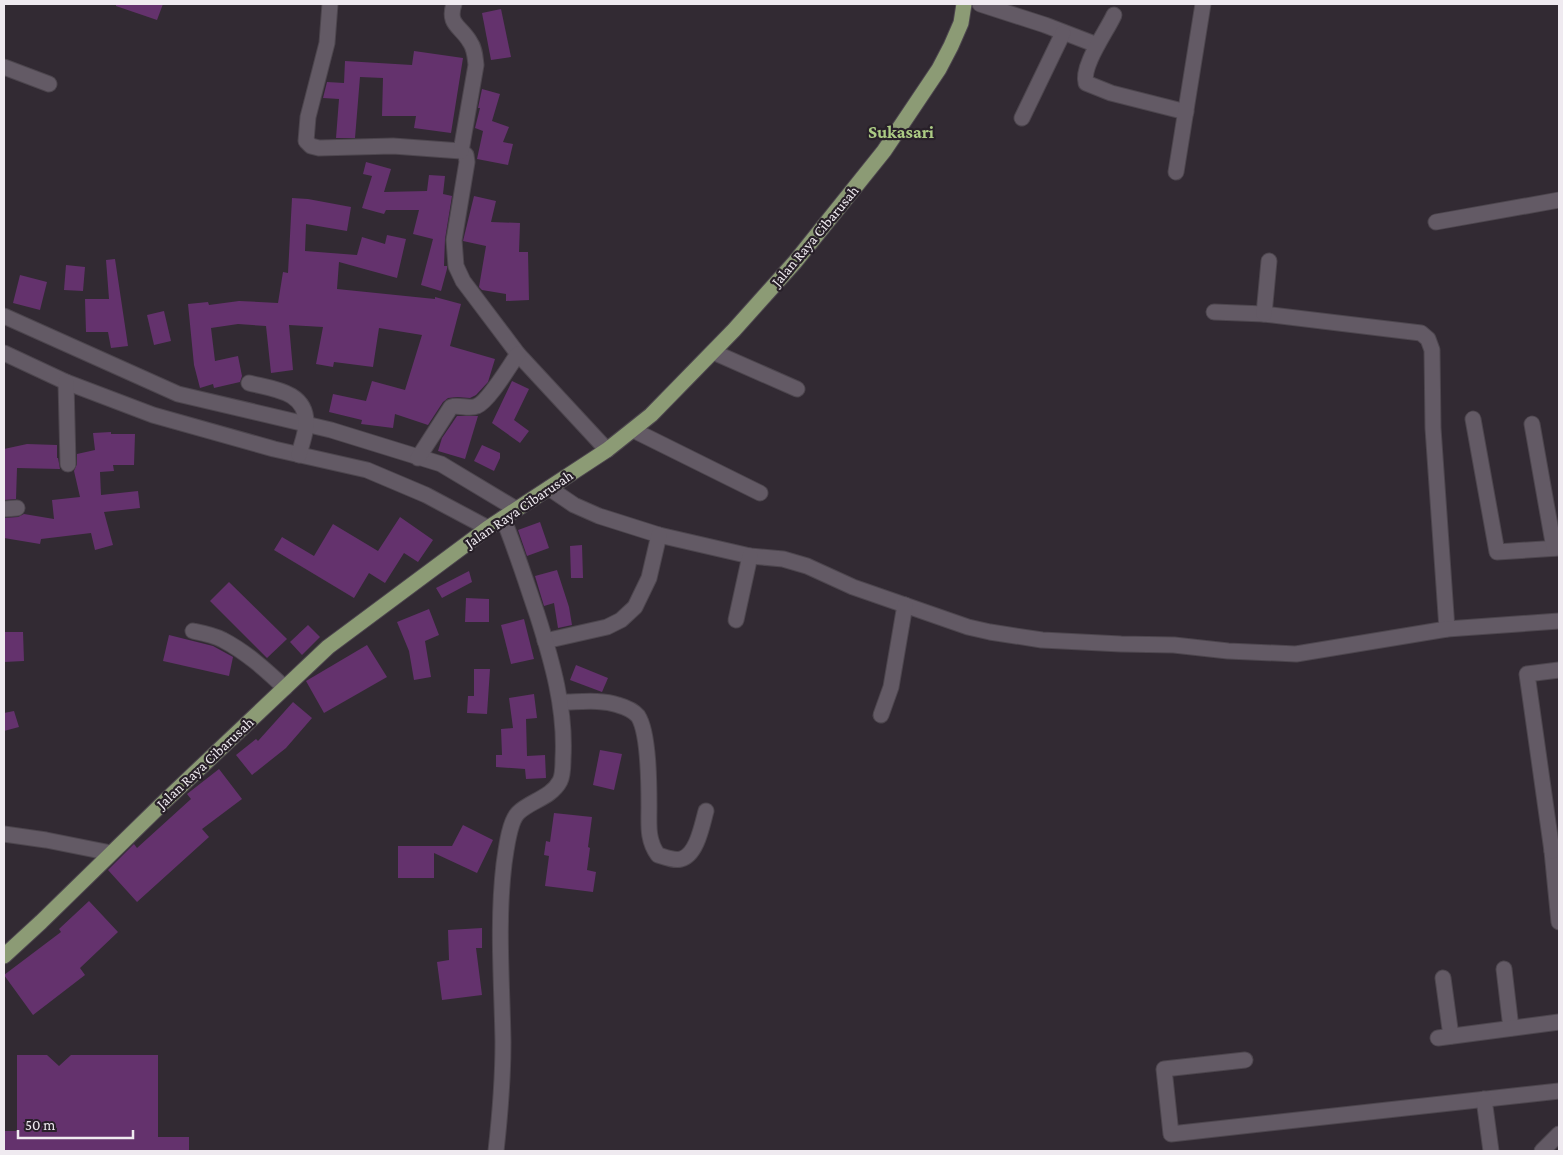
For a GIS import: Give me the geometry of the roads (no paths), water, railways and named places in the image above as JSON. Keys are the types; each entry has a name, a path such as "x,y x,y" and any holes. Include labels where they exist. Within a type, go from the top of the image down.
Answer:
{"main road":[{"name":"Jalan Raya Cibarusah","path":"4,956 346,632 488,528 607,450 651,415 713,352 795,262 884,151 939,68 957,35 964,4"}],"street":[{"path":"330,4 327,42 308,117 306,141 311,146 319,148 393,146 461,151 466,155 467,162 454,240 456,266 469,291 518,354 607,450"},
{"path":"454,4 451,14 453,21 470,41 476,65 461,151"},
{"path":"980,4 1097,45"},
{"path":"1176,172 1203,4"},
{"path":"1114,15 1097,45 1085,78 1086,83 1111,93 1186,112"},
{"path":"1022,118 1063,32"},
{"path":"4,67 49,84"},
{"path":"1436,222 1559,200"},
{"path":"1264,314 1269,261"},
{"path":"1214,312 1264,314 1421,333 1428,339 1432,350 1434,458 1447,629"},
{"path":"4,316 178,394 331,430 441,464 516,509"},
{"path":"713,352 797,389"},
{"path":"4,353 66,382 153,415 299,455 368,470 426,495 488,528"},
{"path":"418,458 451,408 456,406 468,408 483,402 518,354"},
{"path":"66,382 68,464"},
{"path":"249,383 282,391 298,400 304,411 306,425 299,455"},
{"path":"1473,419 1497,552 1556,548 1532,424"},
{"path":"633,430 760,493"},
{"path":"550,488 574,505 599,516 659,535 750,556 783,559 807,566 853,587 976,629 1042,640 1174,645 1296,654 1447,629 1559,621"},
{"path":"496,1151 503,1042 500,947 504,862 513,820 518,812 550,793 560,781 564,745 561,702 545,641 522,567 503,518"},
{"path":"545,641 607,627 621,620 635,607 649,578 659,535"},
{"path":"736,620 750,556"},
{"path":"881,715 891,687 906,605"},
{"path":"193,631 222,639 257,663 285,688"},
{"path":"1559,670 1527,674 1556,851 1559,922"},
{"path":"561,702 604,702 618,704 632,710 638,717 643,733 649,772 649,835 652,846 658,855 676,860 691,855 700,835 706,811"},
{"path":"4,834 111,853"},
{"path":"1504,969 1511,1028"},
{"path":"1444,978 1444,1037 1559,1022"},
{"path":"1245,1060 1164,1069 1171,1134 1559,1091"},
{"path":"1484,1099 1491,1151"},
{"path":"1542,1151 1559,1134"}],"district":[{"name":"Sukasari","path":"901,132"}]}
